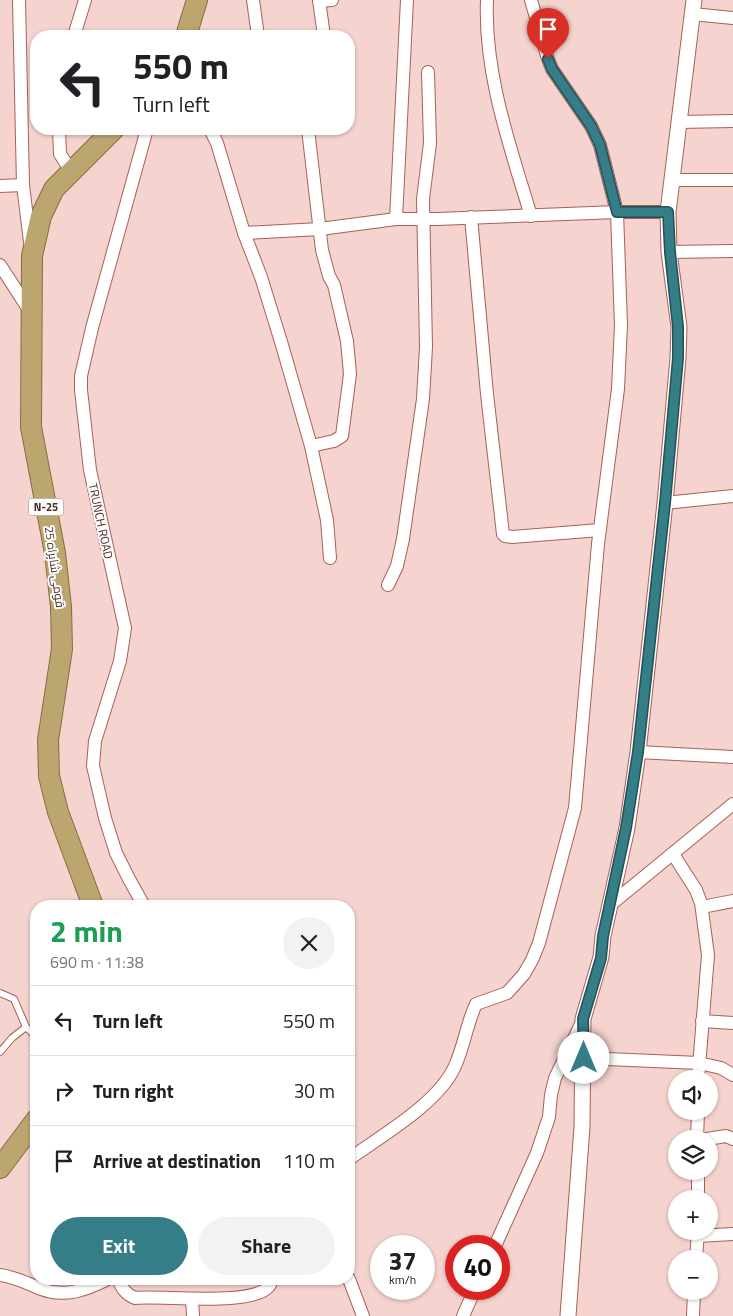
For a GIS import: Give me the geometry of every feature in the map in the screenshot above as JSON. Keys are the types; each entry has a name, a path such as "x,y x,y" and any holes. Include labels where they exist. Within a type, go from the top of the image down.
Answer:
{"highway":[{"path":"188,30 197,0"},
{"name":"قومی شاہراہ 25","path":"91,900 58,812 49,776 48,740 62,649 61,607 55,553 31,428 32,256 41,216 54,189 108,135"},
{"path":"0,1168 30,1128"}],"street":[{"path":"19,0 23,185 32,256"},
{"path":"76,30 85,0"},
{"path":"253,0 257,30"},
{"path":"323,0 324,30"},
{"path":"396,219 407,0"},
{"path":"487,0 488,33 496,94 531,216"},
{"path":"355,1155 401,1124 430,1098 443,1084 455,1066 476,1004 507,993 524,974 539,943 576,808 600,530 620,362 621,325 617,212 600,145 591,126 552,69 531,0"},
{"path":"500,1235 537,1153 549,1117 555,1078 583,1019 601,958 603,936 626,828 638,752 665,503 678,358 678,327 668,212 693,7 733,18"},
{"path":"388,586 397,566 403,539 422,399 426,348 422,219 423,190 430,143 428,72"},
{"path":"678,122 733,121"},
{"path":"59,135 60,154 71,171"},
{"name":"TRUNCH ROAD","path":"141,900 116,853 105,818 93,766 96,741 120,661 125,628 90,470 81,376 92,328 145,135"},
{"path":"213,135 244,232 270,304 311,446 328,520 330,558"},
{"path":"309,135 322,250 329,276 334,285 347,341 350,374 342,436 334,441 311,446"},
{"path":"672,180 733,180"},
{"path":"0,186 23,185"},
{"path":"244,232 320,228 396,219 668,212"},
{"path":"471,217 486,384 503,534 512,537 600,530"},
{"path":"670,252 733,251"},
{"path":"0,266 32,315"},
{"path":"665,503 733,496"},
{"path":"638,752 722,758 733,757"},
{"path":"610,905 733,804"},
{"path":"673,854 696,890 702,907 708,962 699,1070"},
{"path":"702,907 733,901"},
{"path":"568,1316 582,1127 583,1019"},
{"path":"702,1021 733,1023"},
{"path":"584,1058 699,1063 721,1068 733,1075"},
{"path":"718,1137 726,1136 733,1139"},
{"path":"718,1234 733,1234"},
{"path":"0,1275 16,1278 30,1284"},
{"path":"31,1285 57,1293 77,1293 95,1285"},
{"path":"121,1285 129,1296 135,1298 192,1300 246,1296 259,1293 270,1285"},
{"path":"350,1285 363,1316"},
{"path":"192,1300 193,1316"},
{"path":"463,1316 470,1300"},
{"path":"693,1316 694,1300"}],"lane":[{"path":"0,993 14,999 26,1027 30,1031"},
{"path":"0,1052 12,1038 26,1027"}],"route":[{"path":"548,59 552,69 585,116 600,145 617,212 668,212 678,327 678,358 665,503 638,752 626,828 603,936 601,958 583,1019 584,1058"}]}
